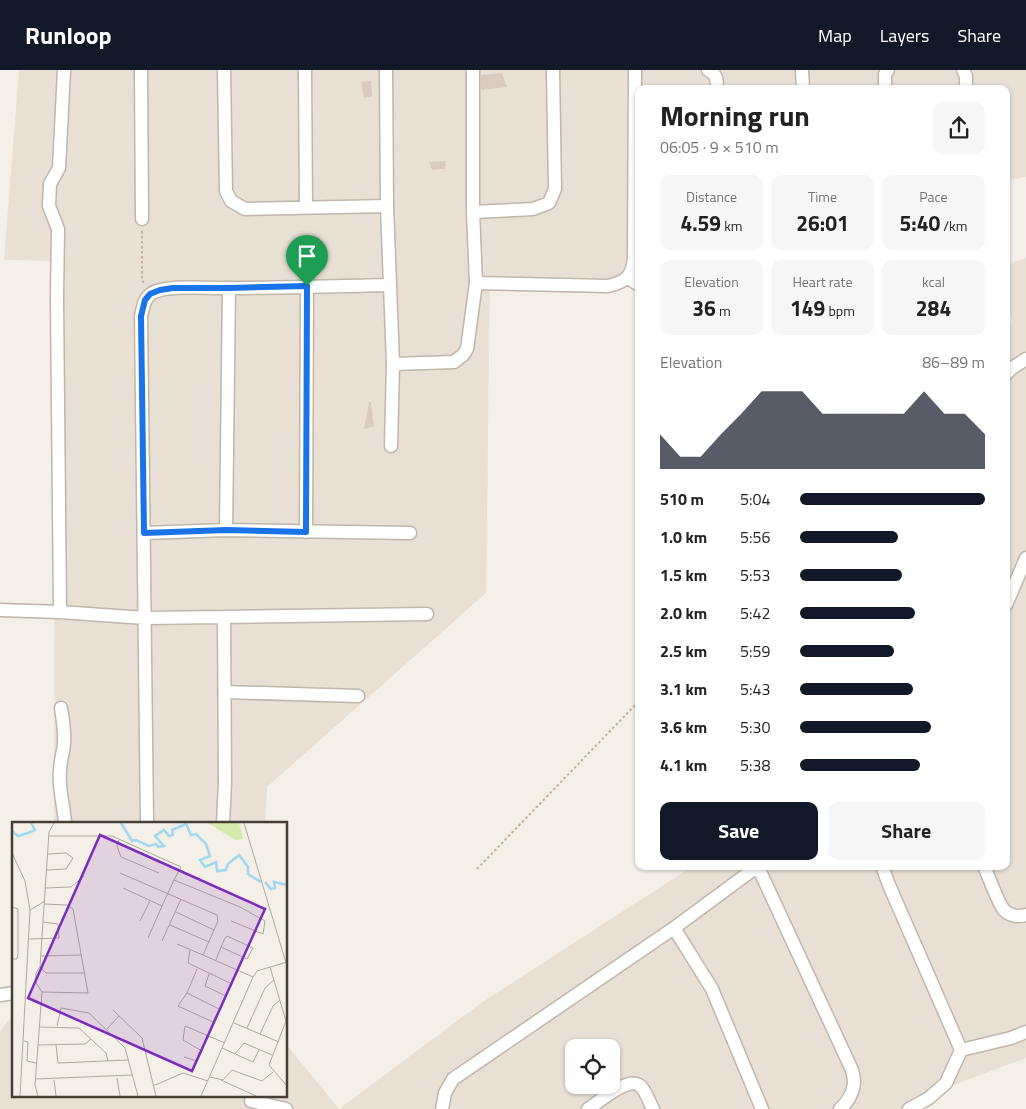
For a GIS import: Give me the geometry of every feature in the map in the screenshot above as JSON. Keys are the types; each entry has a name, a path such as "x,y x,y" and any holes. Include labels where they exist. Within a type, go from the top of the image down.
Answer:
{"street":[{"path":"60,612 58,229 49,206 50,184 59,168 64,70"},
{"path":"141,70 142,219"},
{"path":"224,70 226,191 231,201 245,209 387,206"},
{"path":"305,70 306,208"},
{"path":"386,70 392,446"},
{"path":"392,364 454,362 463,355 467,348 476,283 473,212 472,70"},
{"path":"473,212 533,209 550,203 555,189 553,70"},
{"path":"476,283 608,286 633,281 635,70"},
{"path":"708,70 716,76 717,85"},
{"path":"802,70 803,85"},
{"path":"885,85 888,70"},
{"path":"963,70 966,76 966,85"},
{"path":"147,822 141,316 145,300 150,294 173,288 390,285"},
{"path":"306,532 307,286"},
{"path":"226,530 229,288"},
{"path":"1010,370 1026,359"},
{"path":"144,533 226,530 410,533"},
{"path":"1010,596 1026,558"},
{"path":"0,610 145,618 427,614"},
{"path":"224,617 224,822"},
{"path":"225,692 358,696"},
{"path":"61,708 64,724 64,742 60,790 65,822"},
{"path":"442,1109 445,1093 453,1079 674,928 753,870"},
{"path":"760,870 852,1070 854,1083 850,1096 840,1109"},
{"path":"883,870 961,1050 946,1083 929,1098 909,1109"},
{"path":"986,870 1003,909 1019,917 1026,915"},
{"path":"674,928 712,989 762,1109"},
{"path":"961,1050 1011,1038 1026,1032"},
{"path":"588,1109 618,1089 633,1083 639,1085 644,1090 653,1109"},
{"path":"251,1102 286,1109"}],"path":[{"path":"142,219 142,280 150,294"},
{"path":"477,869 635,705"}],"shaded area":[{"path":"1026,70 1026,177 1010,180 1010,85 635,85 635,279 490,277 486,593 267,787 265,822 54,822 55,261 4,260 19,71"},
{"path":"1026,258 1026,1058 916,1099 901,1109 339,1109 481,1003 687,870 1010,870 1010,325 1013,322 1010,316 1010,264"},
{"path":"12,1016 12,1096 288,1096 288,1046 339,1109 0,1109 0,1032"}],"building":[{"path":"502,73 507,87 481,90 481,75"},
{"path":"371,81 372,96 364,98 361,82"},
{"path":"446,161 445,169 432,170 429,162"},
{"path":"369,402 371,402 374,427 364,429"}],"route":[{"path":"307,286 306,532 226,530 144,533 141,316 145,300 150,294 173,288 307,286"}]}
